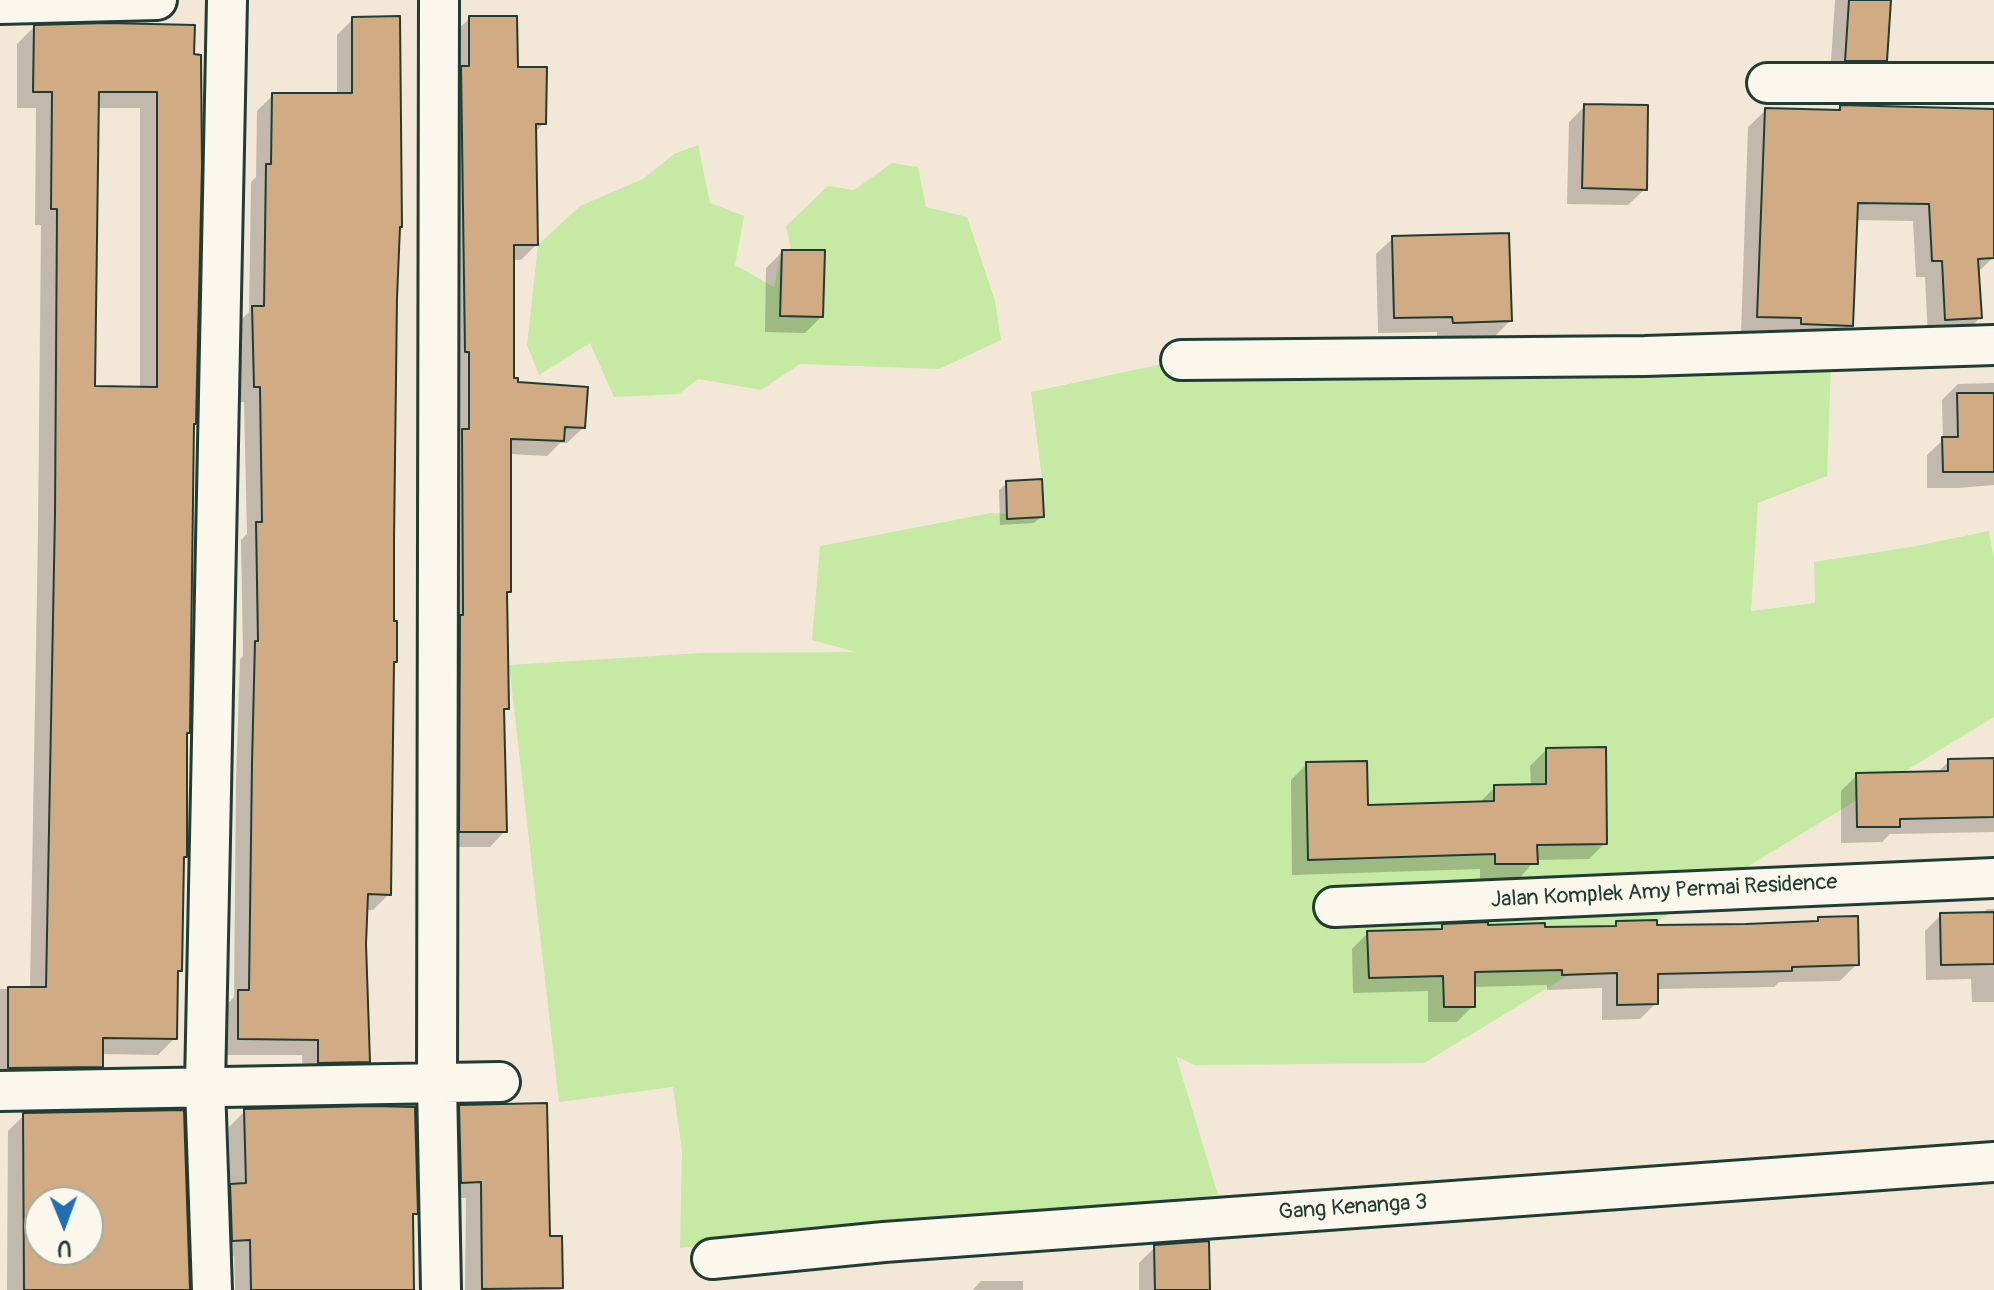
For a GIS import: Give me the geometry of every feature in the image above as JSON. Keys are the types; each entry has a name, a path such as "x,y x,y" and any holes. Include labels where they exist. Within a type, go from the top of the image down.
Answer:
{"street":[{"path":"0,4 157,0"},
{"path":"212,1290 205,1086 227,0"},
{"path":"439,0 437,1083 441,1290"},
{"path":"1767,83 1994,83"},
{"path":"1181,360 1645,356 1994,345"},
{"name":"Jalan Komplek Amy Permai Residence","path":"1334,907 1994,878"},
{"path":"0,1091 500,1082"},
{"name":"Gang Kenanga 3","path":"712,1259 915,1240 1994,1162"}],"green space":[{"path":"698,145 710,203 744,216 735,265 774,287 782,249 791,249 786,226 828,186 854,190 892,163 918,167 926,207 967,217 995,301 1001,340 939,369 800,364 761,390 698,379 679,394 614,397 590,343 539,375 527,345 538,245 580,206 643,179 674,154"},
{"path":"1181,360 1831,362 1827,476 1758,503 1751,611 1815,603 1814,562 1989,531 1994,560 1994,717 1424,1063 1194,1065 1176,1056 1218,1195 680,1248 682,1150 673,1087 559,1102 509,665 702,653 856,652 812,640 820,546 991,513 1044,516 1031,392"}],"building":[{"path":"1849,0 1891,0 1887,61 1845,61"},
{"path":"400,16 402,227 397,298 394,621 397,621 397,662 394,662 391,895 368,894 366,944 370,1062 318,1063 318,1040 238,1039 238,990 249,990 255,641 258,641 256,522 262,522 260,387 254,387 252,306 264,306 266,164 271,164 272,93 352,93 352,17"},
{"path":"469,16 517,16 518,67 547,67 546,124 536,124 538,245 514,245 514,378 518,378 518,382 588,387 585,428 565,427 564,441 511,439 511,592 507,592 509,709 504,709 507,832 459,832 462,429 469,429 461,66 469,66"},
{"path":"34,25 195,25 194,54 201,55 202,166 194,424 190,733 187,733 187,857 184,857 177,1039 103,1038 103,1067 8,1068 8,987 46,987 57,209 51,209 52,92 33,92","holes":["99,92 157,92 157,387 95,386"]},
{"path":"1584,104 1648,105 1647,190 1582,188"},
{"path":"1840,105 1994,109 1994,258 1978,259 1982,318 1945,320 1942,261 1932,261 1929,204 1858,203 1853,326 1801,324 1801,318 1757,317 1765,108 1840,110"},
{"path":"1509,233 1512,321 1453,323 1452,317 1394,318 1392,236"},
{"path":"782,250 825,250 823,317 780,316"},
{"path":"1957,393 1994,393 1994,472 1943,472 1942,437 1958,437"},
{"path":"1042,479 1044,517 1007,519 1006,481"},
{"path":"1606,747 1607,844 1537,845 1538,864 1495,864 1495,854 1308,860 1306,762 1367,761 1368,805 1494,801 1494,785 1546,784 1546,748"},
{"path":"1994,758 1994,817 1900,819 1900,827 1857,827 1856,773 1948,771 1948,759"},
{"path":"1994,912 1994,964 1941,965 1940,913"},
{"path":"1858,916 1859,965 1792,967 1792,971 1658,974 1658,1004 1617,1005 1617,973 1562,975 1562,970 1475,972 1475,1007 1444,1007 1443,976 1369,978 1367,931 1442,929 1442,924 1488,922 1488,925 1545,923 1545,927 1616,926 1616,921 1657,920 1657,925 1746,924"},
{"path":"547,1103 550,1236 562,1236 563,1288 482,1289 481,1182 461,1183 459,1105"},
{"path":"415,1107 418,1214 413,1214 414,1290 251,1290 250,1240 232,1241 230,1184 246,1183 244,1109"},
{"path":"184,1110 190,1290 24,1290 23,1113"},
{"path":"1209,1241 1210,1290 1155,1290 1154,1245"}]}
